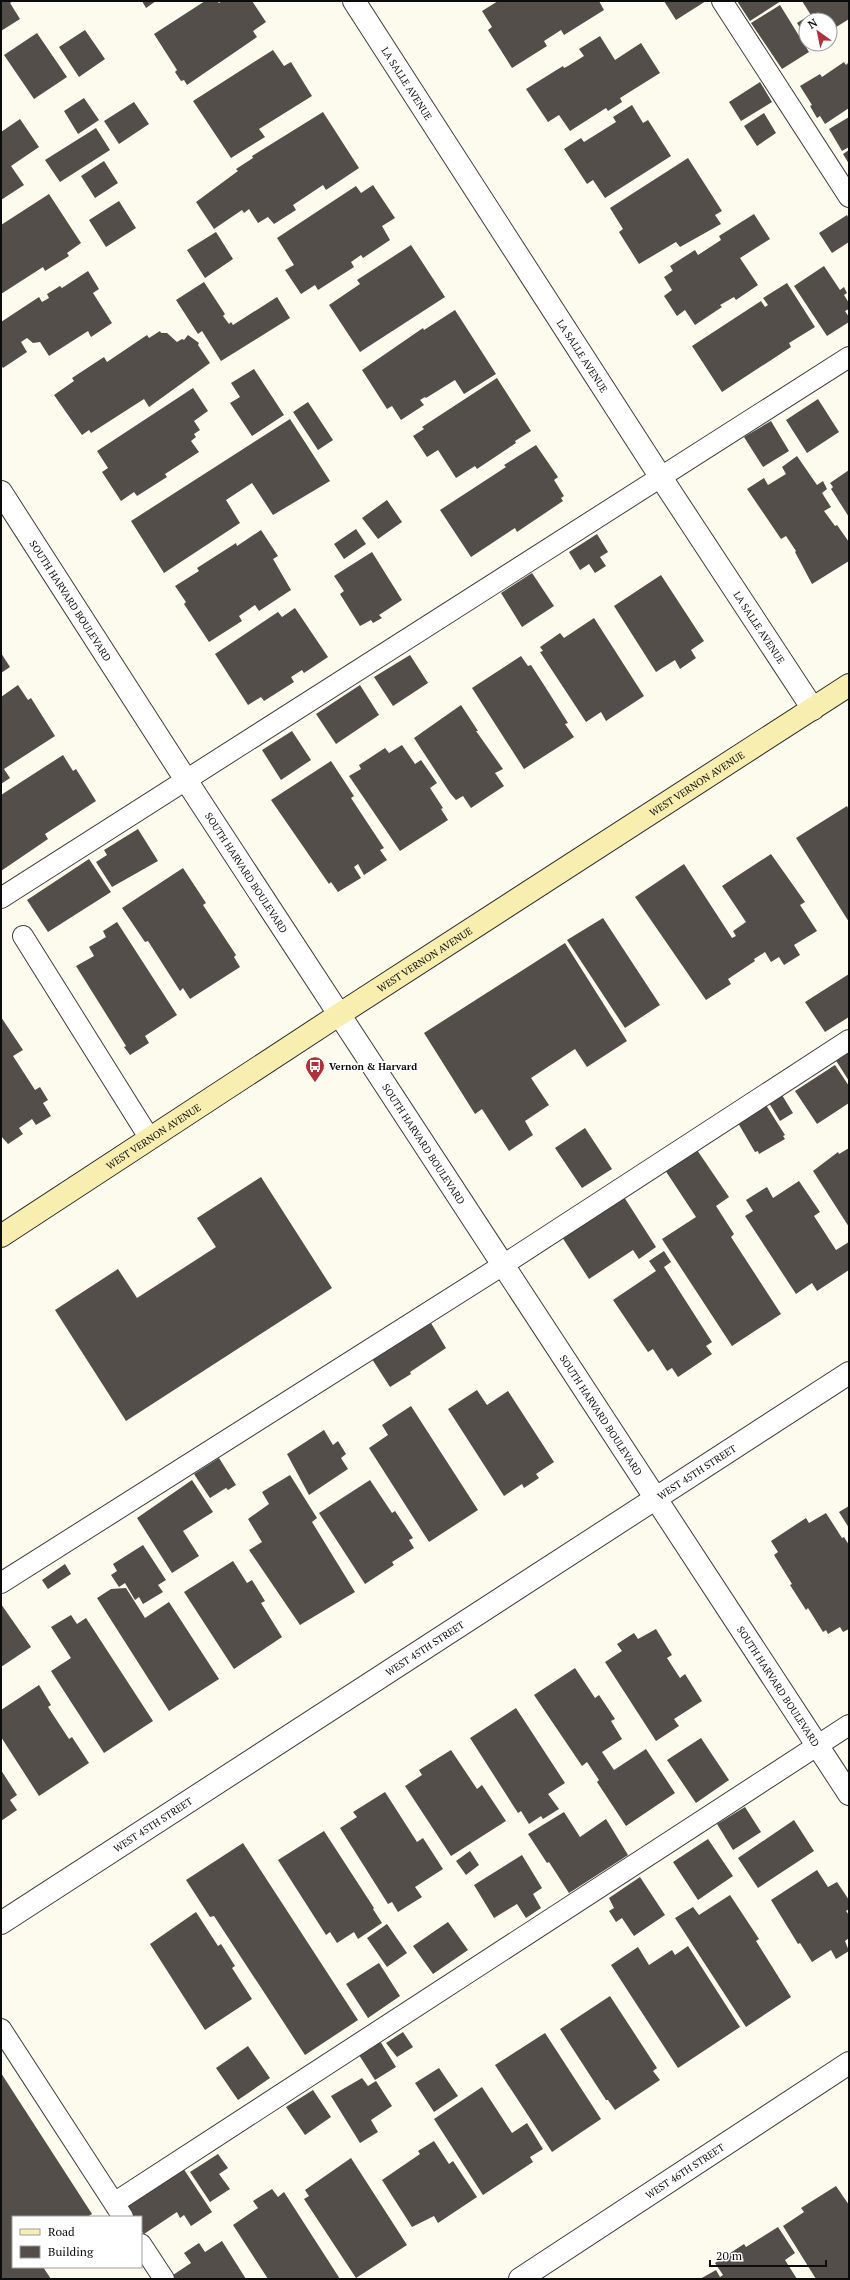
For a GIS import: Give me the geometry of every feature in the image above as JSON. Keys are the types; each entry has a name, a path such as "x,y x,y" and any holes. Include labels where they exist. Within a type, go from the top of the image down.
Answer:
{"main road":[{"name":"WEST VERNON AVENUE","path":"1,1236 340,1014 849,685"}],"street":[{"name":"LA SALLE AVENUE","path":"354,1 660,476 813,709"},
{"name":"SOUTH HARVARD BOULEVARD","path":"1,492 186,780 849,1794"},
{"name":"WEST 45TH STREET","path":"1,1922 849,1373"},
{"name":"WEST 46TH STREET","path":"520,2279 849,2063"}],"lane":[{"path":"722,1 849,197"},
{"path":"1,898 849,356"},
{"path":"23,936 150,1139"},
{"path":"1,1583 503,1265 849,1040"},
{"path":"1,2029 118,2210 849,1725"},
{"path":"142,2246 164,2279"}],"building":[{"path":"1,1 13,1 10,3 20,19 1,31"},
{"path":"142,1 156,1 146,8"},
{"path":"205,1 217,1 219,3 222,1 252,1 266,22 253,31 257,37 187,85 184,80 181,81 175,72 177,70 154,34"},
{"path":"498,1 599,1 604,10 564,35 561,30 544,41 547,46 512,68 488,30 492,27 482,11"},
{"path":"664,1 706,1 676,20"},
{"path":"737,1 781,1 750,21"},
{"path":"802,1 849,1 849,19 838,26 838,12 809,12"},
{"path":"780,5 798,34 798,52 809,52 782,69 751,23"},
{"path":"85,30 105,59 79,77 59,47"},
{"path":"37,33 67,77 34,99 4,55"},
{"path":"600,36 615,60 641,43 660,73 620,98 622,102 608,111 606,108 570,131 559,115 548,122 526,89 563,66 564,68 584,56 579,49"},
{"path":"273,50 284,66 291,62 312,96 259,129 265,137 231,158 193,101"},
{"path":"844,62 846,65 849,62 849,108 825,124 820,116 817,118 810,106 812,105 800,86 820,74 822,77"},
{"path":"760,82 772,102 741,121 729,102"},
{"path":"84,98 99,120 78,134 64,111"},
{"path":"134,102 149,124 119,144 104,121"},
{"path":"632,105 643,123 648,120 671,156 605,198 593,180 587,184 564,149 581,138 584,142 616,122 613,117"},
{"path":"323,112 359,168 326,190 323,185 293,205 296,210 274,224 268,217 258,223 249,209 244,213 242,210 214,229 196,202 238,171 236,169 253,158 252,156"},
{"path":"764,113 776,133 757,146 744,126"},
{"path":"849,117 849,147 842,151 829,129"},
{"path":"20,119 39,147 11,166 24,185 1,200 1,132"},
{"path":"96,128 110,150 60,182 45,160"},
{"path":"849,150 849,164 843,154"},
{"path":"688,158 722,211 715,215 721,224 680,247 676,242 639,264 619,232 623,229 610,208"},
{"path":"104,161 118,183 95,198 81,176"},
{"path":"373,185 395,218 382,226 390,240 363,258 361,255 351,262 354,267 318,290 315,285 301,294 285,270 294,265 277,238 356,186 361,193"},
{"path":"49,194 81,243 67,253 69,256 45,271 43,267 1,294 1,225"},
{"path":"119,201 136,228 106,247 89,220"},
{"path":"754,214 770,239 740,258 758,285 736,300 734,297 720,305 722,307 695,325 685,310 677,316 664,296 672,290 664,277 673,271 670,266 695,250 698,255 721,240 719,236"},
{"path":"847,215 849,219 849,242 832,253 819,233"},
{"path":"216,232 233,259 205,278 187,250"},
{"path":"411,245 445,297 360,352 329,305 360,284 357,280"},
{"path":"824,266 840,290 844,287 847,293 844,295 849,303 849,309 845,311 849,317 849,322 827,336 794,286"},
{"path":"88,271 99,289 93,293 112,323 91,337 88,331 49,356 40,342 33,343 27,338 21,342 27,352 3,368 1,365 1,322 39,297 42,302 49,298 47,294 60,286 62,288"},
{"path":"204,282 225,314 223,316 229,324 231,322 233,325 277,297 290,318 221,361 202,331 198,334 176,300"},
{"path":"787,283 815,327 789,343 791,347 722,392 692,346 761,301 765,307 768,305 763,298"},
{"path":"455,310 496,374 464,394 455,380 426,398 425,397 420,400 424,405 401,420 392,406 387,409 362,370 423,328 424,330"},
{"path":"160,331 161,333 167,333 177,342 182,339 184,340 188,335 199,343 198,345 210,363 149,407 144,399 91,433 89,430 82,435 54,395 74,381 72,378 104,357 107,362 147,335 149,338"},
{"path":"254,369 284,415 252,436 230,403 240,397 231,383"},
{"path":"497,378 531,431 477,469 475,466 456,478 438,450 427,457 413,436 424,429 422,427"},
{"path":"193,388 208,411 194,421 200,430 194,434 196,437 191,441 199,452 165,474 167,477 137,496 134,492 121,501 102,472 108,468 97,451"},
{"path":"818,399 839,432 807,453 786,420"},
{"path":"308,402 333,440 318,450 293,412"},
{"path":"290,419 330,481 273,515 252,483 226,500 240,523 164,573 131,521"},
{"path":"771,421 789,451 763,467 744,437"},
{"path":"536,445 558,477 554,480 564,496 561,498 563,501 517,532 515,528 471,557 440,510 506,467 504,465"},
{"path":"797,456 817,485 823,481 827,489 822,493 831,507 824,511 835,526 837,525 849,542 849,561 812,584 795,552 796,551 786,536 781,539 747,489 764,478 768,485 786,474 782,467"},
{"path":"849,470 849,517 831,489 833,487 830,483"},
{"path":"387,500 402,522 378,539 362,518"},
{"path":"356,529 366,544 344,559 334,544"},
{"path":"261,530 278,556 273,559 291,590 259,611 255,605 239,616 242,621 209,642 184,604 186,602 175,586 199,571 197,568 236,543 237,546"},
{"path":"597,534 608,552 600,557 606,566 595,573 589,564 580,570 569,552"},
{"path":"372,552 402,600 379,615 382,618 373,623 371,620 360,626 340,594 344,591 334,576"},
{"path":"532,573 554,606 522,627 501,593"},
{"path":"661,575 704,641 691,650 696,658 680,669 675,660 656,672 614,606"},
{"path":"295,608 328,657 304,673 302,670 291,677 294,682 264,701 261,697 248,705 215,654 278,612 282,617"},
{"path":"594,618 644,696 606,721 601,712 586,722 540,652 543,651 540,647 560,633 564,638"},
{"path":"1,653 10,667 1,673"},
{"path":"410,655 428,683 393,706 374,677"},
{"path":"521,656 528,666 531,665 568,723 565,724 574,737 524,769 472,688"},
{"path":"18,685 28,700 31,698 55,736 4,769 10,778 1,784 1,697"},
{"path":"360,685 379,715 336,744 316,714"},
{"path":"461,705 478,731 476,731 503,769 495,773 504,786 471,808 463,796 456,800 450,793 414,738"},
{"path":"292,731 311,760 281,780 262,750"},
{"path":"402,745 415,764 421,760 437,783 430,788 443,808 441,809 448,820 400,851 349,776 361,769 359,765 385,748 389,753"},
{"path":"63,755 73,771 76,769 96,801 45,834 48,839 1,871 1,795"},
{"path":"331,761 354,796 351,798 384,848 380,850 387,860 364,875 358,864 354,867 361,878 338,892 331,882 329,884 271,800"},
{"path":"847,806 849,810 849,922 796,838"},
{"path":"138,829 158,861 112,887 96,862 107,855 104,850"},
{"path":"771,854 805,902 800,905 817,931 794,945 800,955 784,965 779,957 771,962 765,952 754,959 755,961 728,979 731,984 706,1000 635,897 684,864 732,938 736,936 733,931 746,922 722,886"},
{"path":"89,859 111,892 48,932 27,900"},
{"path":"183,868 206,903 203,905 236,955 234,957 240,967 190,999 183,988 180,991 148,941 145,942 122,908"},
{"path":"603,918 660,1005 625,1028 567,940"},
{"path":"117,922 177,1015 145,1036 149,1043 130,1055 124,1047 126,1046 76,966 94,956 89,947 106,937 103,931"},
{"path":"565,943 627,1041 587,1067 575,1049 531,1078 549,1105 525,1121 533,1135 509,1151 482,1109 475,1114 424,1033"},
{"path":"849,974 849,1017 825,1032 805,1002"},
{"path":"1,1017 23,1050 13,1056 35,1090 40,1087 48,1100 43,1103 51,1116 36,1125 32,1119 19,1128 23,1134 8,1144 1,1136"},
{"path":"849,1050 849,1081 835,1059"},
{"path":"835,1065 849,1086 849,1103 817,1124 795,1091"},
{"path":"782,1095 793,1113 780,1121 769,1103"},
{"path":"766,1105 785,1135 783,1136 785,1139 759,1154 758,1151 755,1152 738,1123"},
{"path":"585,1128 612,1169 582,1188 555,1148"},
{"path":"849,1148 849,1227 813,1171 838,1152 839,1154"},
{"path":"697,1150 729,1197 716,1206 734,1234 731,1237 781,1314 732,1346 662,1239 696,1217 665,1170"},
{"path":"261,1177 332,1288 126,1421 55,1310 118,1269 137,1298 216,1247 197,1218"},
{"path":"799,1181 820,1212 814,1216 836,1250 849,1242 849,1270 817,1291 812,1283 796,1294 745,1216 753,1211 746,1200 767,1187 773,1198"},
{"path":"624,1197 656,1247 639,1259 633,1250 589,1279 562,1237"},
{"path":"664,1251 671,1262 664,1267 712,1342 706,1346 712,1354 678,1377 672,1368 667,1371 653,1349 648,1352 613,1300 656,1271 649,1261"},
{"path":"431,1323 446,1348 410,1372 411,1374 390,1387 372,1359"},
{"path":"477,1390 487,1405 508,1391 554,1462 536,1474 539,1478 524,1488 522,1484 504,1496 448,1409"},
{"path":"411,1406 478,1510 429,1542 369,1448 388,1435 382,1425"},
{"path":"324,1430 333,1445 338,1441 346,1454 341,1458 348,1469 309,1495 287,1454"},
{"path":"219,1458 236,1485 228,1490 226,1488 210,1498 194,1474"},
{"path":"290,1475 317,1518 312,1522 355,1592 300,1625 249,1550 262,1542 248,1519 269,1504 262,1492"},
{"path":"192,1480 213,1512 183,1531 199,1556 172,1573 137,1518"},
{"path":"370,1480 392,1513 395,1511 413,1538 409,1540 414,1548 392,1562 394,1565 365,1584 319,1513"},
{"path":"849,1506 849,1528 839,1512"},
{"path":"826,1513 842,1538 844,1537 849,1545 849,1629 843,1632 840,1627 828,1634 826,1630 823,1632 808,1608 806,1610 790,1585 792,1584 774,1555 778,1552 771,1541 806,1518 809,1523"},
{"path":"143,1545 166,1580 158,1585 163,1592 143,1604 139,1597 135,1600 125,1583 119,1587 111,1575 117,1571 113,1564"},
{"path":"233,1561 247,1583 252,1580 265,1601 261,1603 282,1637 234,1669 184,1592"},
{"path":"65,1564 71,1574 48,1589 42,1580"},
{"path":"126,1588 145,1618 169,1602 219,1679 169,1711 97,1598 111,1589"},
{"path":"1,1604 31,1647 1,1667"},
{"path":"71,1615 77,1624 86,1618 153,1721 104,1753 51,1671 71,1658 51,1627"},
{"path":"656,1629 672,1655 667,1658 680,1678 685,1674 702,1701 674,1719 679,1726 656,1741 605,1662 622,1651 617,1644 634,1633 638,1639"},
{"path":"575,1668 595,1698 599,1695 615,1719 611,1721 622,1739 602,1752 614,1770 646,1749 675,1793 626,1826 597,1782 599,1780 587,1762 582,1766 534,1695"},
{"path":"39,1685 51,1705 48,1707 69,1739 72,1737 89,1763 39,1796 1,1737 1,1710"},
{"path":"516,1708 565,1783 548,1794 559,1809 543,1819 541,1816 529,1824 521,1811 518,1813 470,1738"},
{"path":"701,1738 729,1780 696,1803 667,1760"},
{"path":"451,1750 477,1789 482,1785 506,1821 451,1856 405,1786 422,1775 419,1770"},
{"path":"1,1770 17,1795 10,1800 17,1810 1,1821"},
{"path":"385,1792 417,1842 423,1838 443,1869 415,1887 422,1897 398,1912 392,1902 388,1904 340,1828 357,1817 353,1812"},
{"path":"745,1807 761,1832 733,1850 717,1824"},
{"path":"564,1812 580,1837 606,1819 628,1855 569,1893 549,1862 547,1863 528,1834"},
{"path":"794,1820 814,1851 758,1888 738,1858"},
{"path":"324,1831 374,1908 373,1909 382,1923 358,1939 354,1932 337,1943 330,1932 326,1935 278,1860"},
{"path":"708,1839 733,1876 698,1900 673,1862"},
{"path":"243,1843 358,2020 305,2055 214,1916 210,1917 186,1880"},
{"path":"470,1851 479,1865 466,1875 456,1861"},
{"path":"522,1855 542,1888 533,1894 541,1908 526,1918 517,1904 494,1918 474,1885"},
{"path":"817,1870 828,1887 837,1882 849,1900 849,1909 846,1911 849,1915 849,1938 845,1941 849,1951 836,1959 831,1950 812,1962 800,1943 798,1944 771,1900"},
{"path":"640,1877 665,1915 634,1936 622,1918 616,1922 609,1911 614,1908 609,1898"},
{"path":"730,1895 759,1939 756,1941 791,1997 746,2027 675,1918 693,1907 699,1915"},
{"path":"196,1912 218,1946 221,1944 235,1966 232,1968 252,1999 205,2030 150,1944"},
{"path":"448,1922 468,1950 433,1974 413,1946"},
{"path":"387,1924 407,1953 387,1967 367,1938"},
{"path":"688,1946 740,2027 678,2068 611,1965 638,1947 649,1965 672,1950 675,1955"},
{"path":"379,1963 400,1996 368,2018 346,1984"},
{"path":"610,1996 657,2068 653,2071 660,2080 615,2110 608,2100 606,2100 560,2029"},
{"path":"403,2032 413,2047 397,2057 386,2043"},
{"path":"545,2033 601,2119 552,2152 495,2065"},
{"path":"380,2041 396,2067 375,2080 359,2055"},
{"path":"248,2046 270,2078 238,2100 216,2068"},
{"path":"439,2068 458,2096 434,2112 415,2083"},
{"path":"1,2073 92,2214 89,2216 12,2216 12,2268 44,2268 51,2279 1,2279"},
{"path":"362,2078 368,2086 376,2081 392,2106 371,2120 378,2132 360,2143 331,2096"},
{"path":"482,2087 512,2133 527,2123 543,2149 530,2157 533,2162 483,2195 434,2119"},
{"path":"313,2090 331,2117 305,2135 286,2107"},
{"path":"434,2141 449,2164 453,2161 477,2197 438,2223 434,2216 412,2227 382,2180 420,2154 418,2151"},
{"path":"218,2154 228,2168 219,2174 230,2189 210,2202 190,2172"},
{"path":"351,2158 407,2245 356,2278 304,2199 309,2196 305,2190"},
{"path":"183,2168 212,2212 191,2226 184,2215 180,2218 177,2212 144,2234 142,2231 142,2216 131,2216 125,2206"},
{"path":"836,2186 849,2205 849,2279 816,2279 783,2226 804,2212 801,2208"},
{"path":"272,2189 278,2197 284,2192 340,2279 268,2279 233,2225 258,2208 253,2201"},
{"path":"778,2227 795,2253 785,2260 797,2279 700,2279 716,2270 720,2277 723,2275 715,2263 744,2244 746,2247"},
{"path":"222,2241 246,2279 175,2279 173,2275 191,2263 184,2253 199,2243 205,2252"}],"place":[{"name":"Vernon & Harvard","path":"315,1083"}]}
